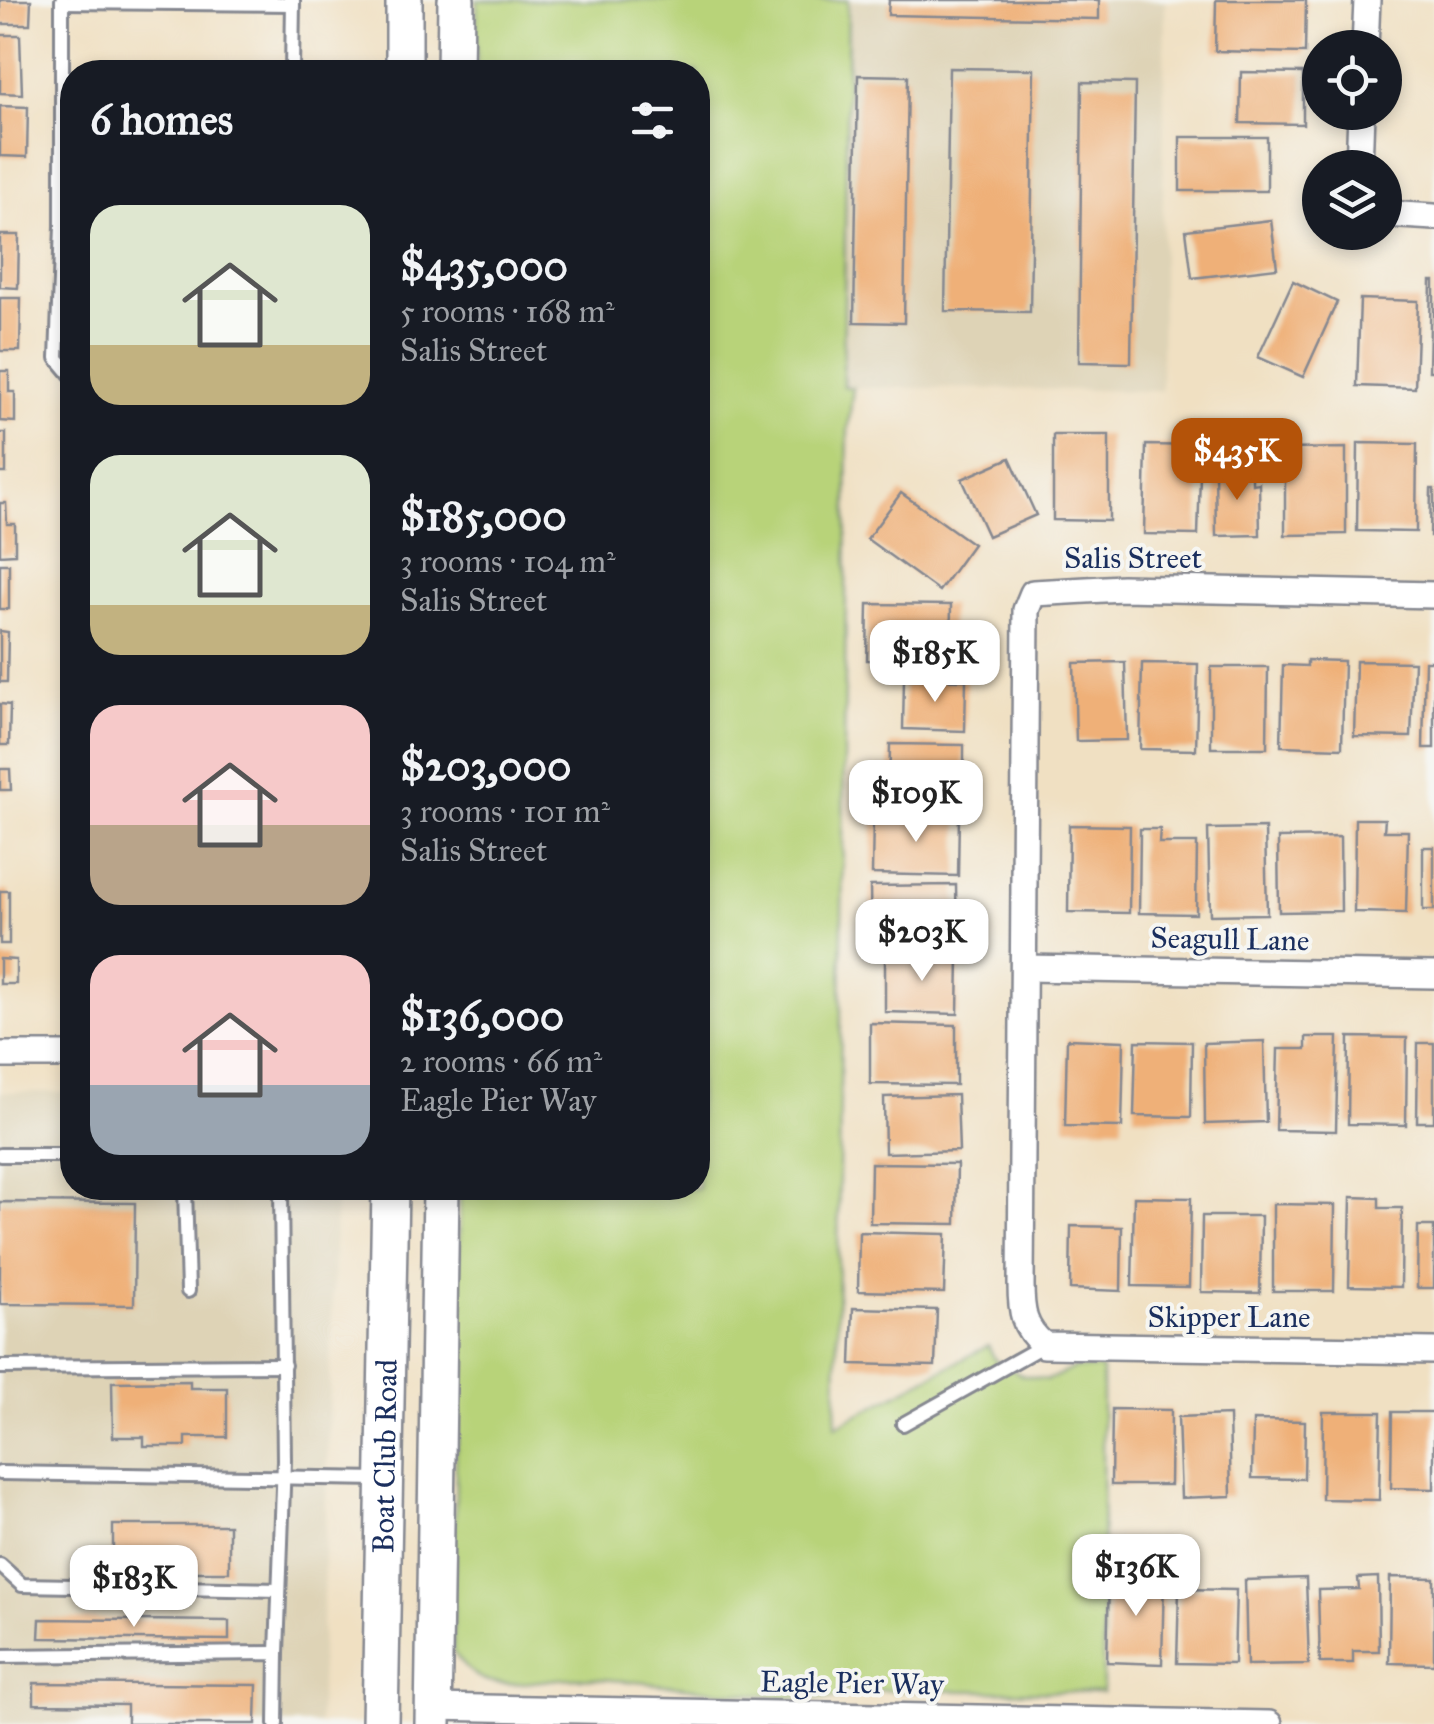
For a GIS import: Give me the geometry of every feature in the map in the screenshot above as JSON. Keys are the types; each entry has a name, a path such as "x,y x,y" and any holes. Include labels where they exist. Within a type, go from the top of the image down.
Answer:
{"main road":[{"path":"404,0 404,60"},
{"path":"455,60 456,0"},
{"name":"Boat Club Road","path":"380,1724 390,1200"},
{"name":"Boat Club Road","path":"433,1715 441,1200"}],"street":[{"path":"1365,30 1367,0"},
{"path":"1402,215 1434,217"},
{"name":"Salis Street","path":"1036,1339 1021,1308 1026,610 1033,593 1122,588 1434,596"},
{"name":"Seagull Lane","path":"1026,968 1434,975"},
{"path":"0,1055 60,1056"},
{"name":"Skipper Lane","path":"1036,1339 1434,1351"},
{"name":"Eagle Pier Way","path":"433,1715 1270,1724"}],"lane":[{"path":"62,60 62,1 293,2 292,60"},
{"path":"60,279 60,362"},
{"path":"0,1155 60,1155"},
{"path":"185,1200 188,1292"},
{"path":"276,1724 284,1478 280,1200"},
{"path":"903,1424 1036,1339"},
{"path":"0,1366 284,1365"},
{"path":"0,1473 386,1479"},
{"path":"0,1565 22,1585 279,1590"},
{"path":"0,1656 277,1653"}],"shaded area":[{"path":"848,0 1165,0 1161,391 843,387"},
{"path":"0,1092 60,1092 60,1200 336,1200 319,1724 0,1724"}],"green space":[{"path":"477,0 848,0 843,386 853,388 848,429 836,1426 988,1346 996,1361 1022,1375 1048,1380 1074,1368 1102,1369 1103,1692 840,1690 837,1698 804,1698 574,1678 498,1683 473,1673 453,1652 460,1200 710,1200 710,60 476,60"}],"building":[{"path":"0,0 31,0 30,24 0,24"},
{"path":"889,0 1099,0 1099,19 888,15"},
{"path":"1216,0 1306,0 1302,53 1215,51"},
{"path":"0,35 20,35 22,94 0,93"},
{"path":"949,68 1034,69 1030,312 945,311"},
{"path":"1241,72 1302,73 1302,124 1240,123"},
{"path":"858,75 908,76 904,323 854,322"},
{"path":"1082,82 1135,83 1131,363 1079,362"},
{"path":"0,106 28,107 27,157 0,156"},
{"path":"1180,137 1267,137 1267,191 1180,191"},
{"path":"1271,220 1277,268 1192,278 1186,230"},
{"path":"0,235 19,235 18,288 0,287"},
{"path":"1293,281 1337,302 1303,377 1258,357"},
{"path":"1434,281 1434,371 1429,371"},
{"path":"0,298 21,298 20,351 0,351"},
{"path":"1360,299 1418,301 1415,388 1357,386"},
{"path":"0,371 9,371 9,392 15,392 15,422 0,421"},
{"path":"0,433 6,433 6,473 0,473"},
{"path":"1053,435 1109,435 1109,521 1053,520"},
{"path":"1358,443 1417,444 1416,532 1357,531"},
{"path":"1146,445 1201,446 1198,535 1144,534"},
{"path":"1346,448 1346,534 1285,535 1285,449"},
{"path":"1010,458 1036,515 988,536 962,479"},
{"path":"1252,468 1252,484 1259,483 1260,535 1216,536 1215,469"},
{"path":"1434,489 1434,536 1430,536"},
{"path":"901,493 973,544 939,591 867,539"},
{"path":"0,503 6,503 7,524 15,524 15,554 0,555"},
{"path":"0,564 9,564 9,609 0,609"},
{"path":"868,604 951,605 950,661 867,660"},
{"path":"0,631 8,632 7,682 0,682"},
{"path":"1307,660 1344,661 1342,748 1281,746 1283,665 1307,666"},
{"path":"1356,661 1414,662 1411,737 1354,736"},
{"path":"1425,661 1434,661 1434,748 1423,748"},
{"path":"1125,662 1127,740 1076,741 1074,663"},
{"path":"1142,663 1198,664 1196,750 1140,749"},
{"path":"1211,667 1268,667 1267,748 1211,748"},
{"path":"904,679 966,680 965,731 903,729"},
{"path":"0,704 10,705 9,745 0,745"},
{"path":"890,744 964,745 964,802 889,802"},
{"path":"0,769 10,769 11,790 0,790"},
{"path":"873,814 959,815 958,876 872,874"},
{"path":"1355,819 1385,819 1384,831 1408,831 1406,913 1354,912"},
{"path":"1069,825 1130,826 1129,913 1068,912"},
{"path":"1265,828 1267,914 1210,915 1208,829"},
{"path":"1140,829 1160,829 1159,843 1197,843 1196,914 1139,913"},
{"path":"1340,837 1341,911 1279,912 1278,838"},
{"path":"1423,847 1434,847 1434,910 1423,910"},
{"path":"956,885 957,942 871,943 870,886"},
{"path":"0,891 9,891 9,944 0,944"},
{"path":"885,954 959,956 958,1014 885,1012"},
{"path":"0,959 16,960 16,984 0,984"},
{"path":"870,1023 956,1025 956,1085 870,1084"},
{"path":"1306,1037 1338,1037 1336,1131 1276,1130 1278,1049 1306,1049"},
{"path":"1349,1037 1407,1038 1406,1125 1348,1124"},
{"path":"1067,1039 1124,1041 1122,1127 1065,1126"},
{"path":"1136,1041 1192,1042 1191,1117 1134,1116"},
{"path":"1264,1041 1266,1122 1205,1124 1204,1043"},
{"path":"1418,1043 1434,1043 1434,1122 1417,1122"},
{"path":"957,1095 959,1151 885,1153 884,1097"},
{"path":"871,1163 957,1164 956,1224 870,1223"},
{"path":"1134,1197 1191,1198 1189,1287 1132,1286"},
{"path":"1351,1197 1379,1198 1379,1208 1402,1208 1401,1287 1349,1286"},
{"path":"0,1202 135,1203 134,1305 0,1304"},
{"path":"1273,1204 1335,1205 1334,1291 1273,1291"},
{"path":"1202,1216 1261,1216 1260,1293 1201,1292"},
{"path":"1071,1226 1122,1227 1121,1291 1070,1289"},
{"path":"1418,1226 1434,1226 1434,1288 1417,1288"},
{"path":"859,1232 946,1234 944,1293 858,1291"},
{"path":"853,1308 937,1310 935,1366 851,1364"},
{"path":"190,1381 190,1388 227,1388 227,1437 186,1437 186,1446 144,1446 144,1437 113,1437 112,1382"},
{"path":"1112,1409 1171,1410 1170,1485 1111,1485"},
{"path":"1323,1412 1381,1412 1379,1500 1322,1499"},
{"path":"1392,1412 1434,1412 1434,1489 1391,1488"},
{"path":"1229,1415 1231,1496 1181,1498 1178,1417"},
{"path":"1253,1420 1305,1421 1304,1479 1252,1478"},
{"path":"113,1525 229,1525 229,1572 113,1572"},
{"path":"1109,1575 1164,1576 1162,1664 1107,1662"},
{"path":"1378,1577 1379,1651 1353,1651 1353,1663 1320,1663 1318,1590 1359,1589 1358,1578"},
{"path":"1390,1577 1434,1578 1434,1664 1389,1663"},
{"path":"1306,1578 1309,1664 1247,1665 1245,1580"},
{"path":"1179,1589 1236,1590 1234,1664 1177,1663"},
{"path":"40,1619 229,1621 229,1640 39,1638"},
{"path":"34,1683 257,1685 256,1724 127,1724 127,1705 34,1704"}]}
